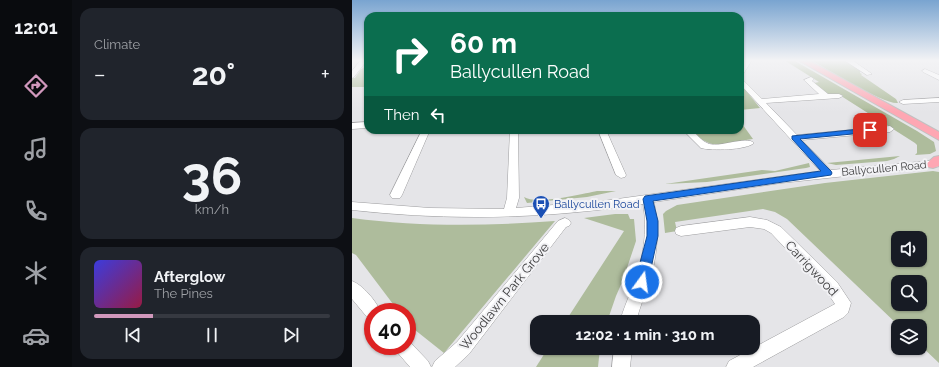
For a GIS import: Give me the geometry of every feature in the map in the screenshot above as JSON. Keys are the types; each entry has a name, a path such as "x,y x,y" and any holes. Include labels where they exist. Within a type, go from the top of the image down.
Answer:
{"main road":[{"path":"832,77 938,137"}],"street":[{"path":"811,79 807,80 826,96"},
{"path":"744,84 828,173"},
{"path":"760,101 839,96"},
{"path":"903,102 939,100"},
{"path":"352,126 364,125"},
{"path":"794,138 890,129"},
{"path":"396,195 424,134"},
{"path":"509,213 513,198 514,134"},
{"path":"604,134 621,175"},
{"path":"691,134 704,146 718,147 749,143"},
{"name":"Ballycullen Road","path":"352,206 447,214 509,213 566,209 648,199 828,173 938,163"},
{"path":"630,315 642,282 653,236 648,199"},
{"name":"Carrigwood","path":"681,231 750,222 767,224 776,230 832,288 843,303 842,308 838,312 735,367"},
{"name":"Woodlawn Park Grove","path":"442,367 463,348 562,224 565,223"},
{"path":"352,288 365,303"},
{"path":"412,355 422,367"},
{"path":"622,367 623,355"}],"green space":[{"path":"364,77 364,87 352,87 352,78"},
{"path":"811,77 823,77 917,131 934,142 936,151 930,154 915,155 917,153 917,145 915,143 838,94 827,94 814,83 819,82"},
{"path":"840,77 864,77 896,99 898,103 891,102 869,93"},
{"path":"744,88 760,108 744,110"},
{"path":"744,127 753,139 720,145 706,142 696,134 744,134"},
{"path":"900,156 887,161 836,165 827,163"},
{"path":"809,163 810,167 806,168 707,182 665,184 762,170 775,171"},
{"path":"933,171 939,172 939,363 927,352 927,319 892,319 787,219 775,212 763,209 675,222 677,231 665,233 663,214 677,205 825,183"},
{"path":"597,191 616,191 587,197 527,203 524,197 538,200"},
{"path":"628,214 630,219 634,219 636,241 609,315 570,315 624,231 584,218"},
{"path":"352,218 402,223 453,225 555,221 444,353 416,331 416,303 392,303 356,255 352,253"},
{"path":"544,355 599,355 598,367 536,367"}],"place":[{"name":"Ballycullen Road","path":"541,219"}],"route":[{"path":"642,282 653,236 648,199 828,173 794,138 870,130"}]}
